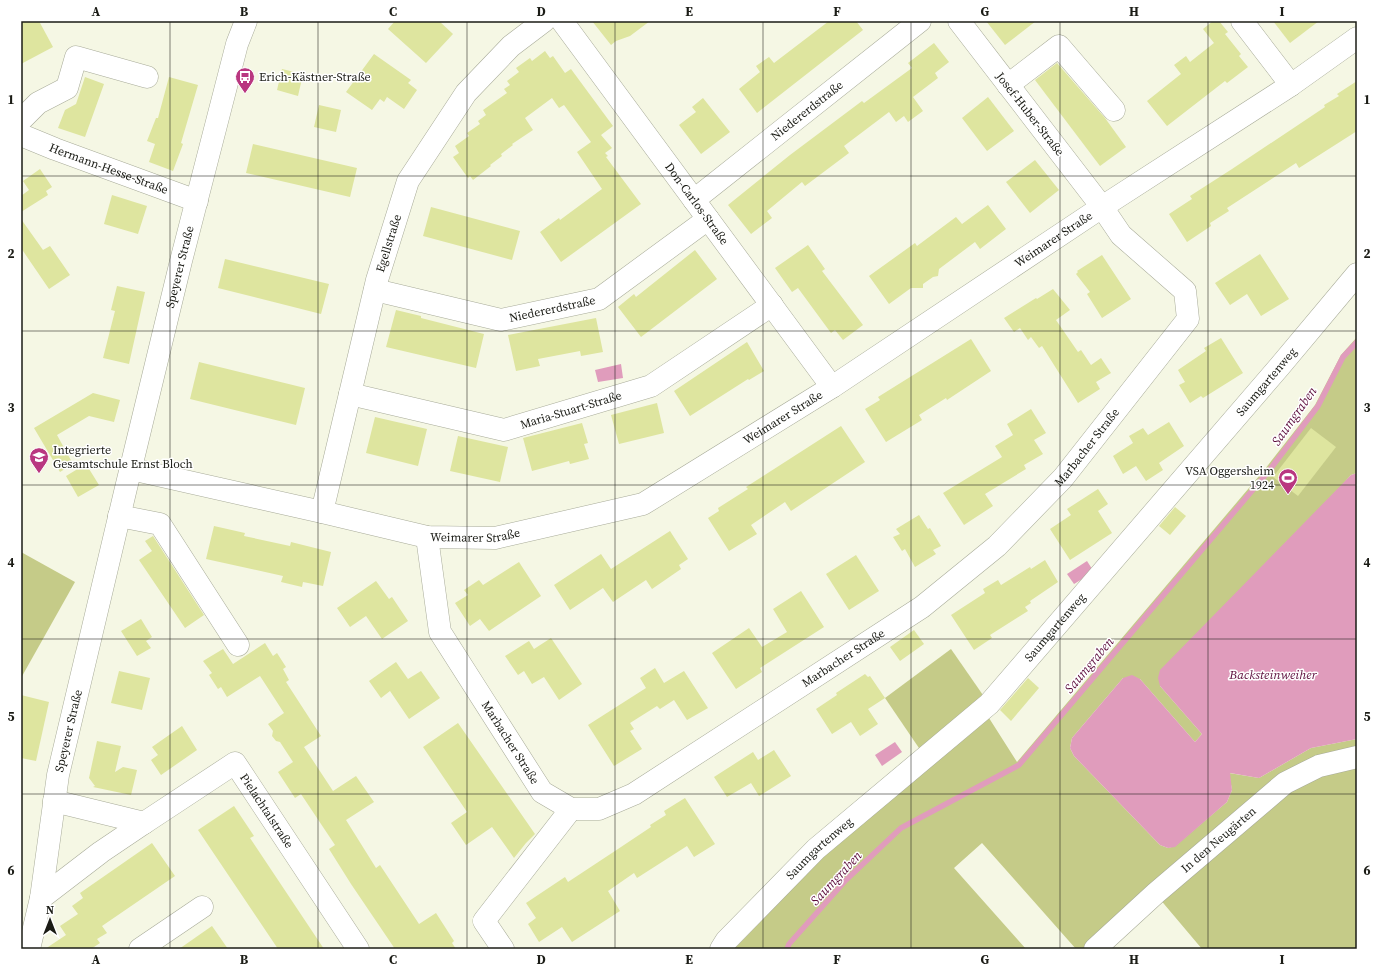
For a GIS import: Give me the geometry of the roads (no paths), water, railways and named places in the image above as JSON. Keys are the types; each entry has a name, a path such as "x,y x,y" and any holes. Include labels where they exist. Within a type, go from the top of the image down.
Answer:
{"street":[{"name":"Speyerer Straße","path":"29,949 41,898 58,775 130,469 237,44 246,21"},
{"name":"Egellstraße","path":"322,512 375,290 408,181 466,93 511,46 544,21"},
{"name":"Don-Carlos-Straße","path":"562,21 832,387"},
{"name":"Niedererdstraße","path":"694,200 920,21"},
{"name":"Josef-Huber-Straße","path":"959,21 1102,207"},
{"path":"1242,21 1292,84"},
{"name":"Weimarer Straße","path":"130,469 426,537 495,538 643,504 832,387 1102,207 1292,84 1357,38"},
{"path":"1008,85 1059,46 1114,110"},
{"path":"21,120 38,103 67,88 76,57 147,77"},
{"name":"Hermann-Hesse-Straße","path":"21,135 55,150 197,201"},
{"name":"Marbacher Straße","path":"426,537 440,632 542,792 571,809 599,809 634,794 922,607 996,546 1063,478 1188,319 1186,291 1121,235 1102,207"},
{"name":"Niedererdstraße","path":"375,290 501,320 599,299 708,218"},
{"name":"Saumgartenweg","path":"721,949 816,849 989,704 1280,366 1357,274"},
{"name":"Maria-Stuart-Straße","path":"350,394 504,430 651,386 772,305"},
{"path":"119,516 160,524 238,645"},
{"name":"In den Neugärten","path":"1095,949 1156,893 1285,784 1319,766 1357,757"},
{"name":"Pielachtalstraße","path":"41,898 101,852 236,763 358,949"},
{"path":"54,802 144,823"},
{"path":"503,949 484,921 571,809"},
{"path":"140,949 202,907"}],"water":[{"path":"621,364 623,378 598,382 595,370"},
{"name":"Backsteinweiher","path":"1357,473 1357,739 1311,748 1259,778 1230,773 1232,790 1227,802 1175,847 1168,848 1160,845 1074,756 1070,748 1072,738 1123,678 1132,675 1140,679 1195,742 1202,734 1160,686 1158,678 1160,670 1351,475"},
{"path":"1087,561 1094,572 1074,584 1067,574"},
{"path":"895,742 902,752 882,766 875,755"}],"waterway":[{"name":"Saumgraben","path":"787,949 789,944 846,880 901,828 1019,765 1268,472 1318,406 1343,357 1357,342"}],"place":[{"name":"Erich-Kästner-Straße","path":"245,94"},
{"name":"Integrierte Gesamtschule Ernst Bloch","path":"39,474"},
{"name":"VSA Oggersheim 1924","path":"1288,495"}]}
